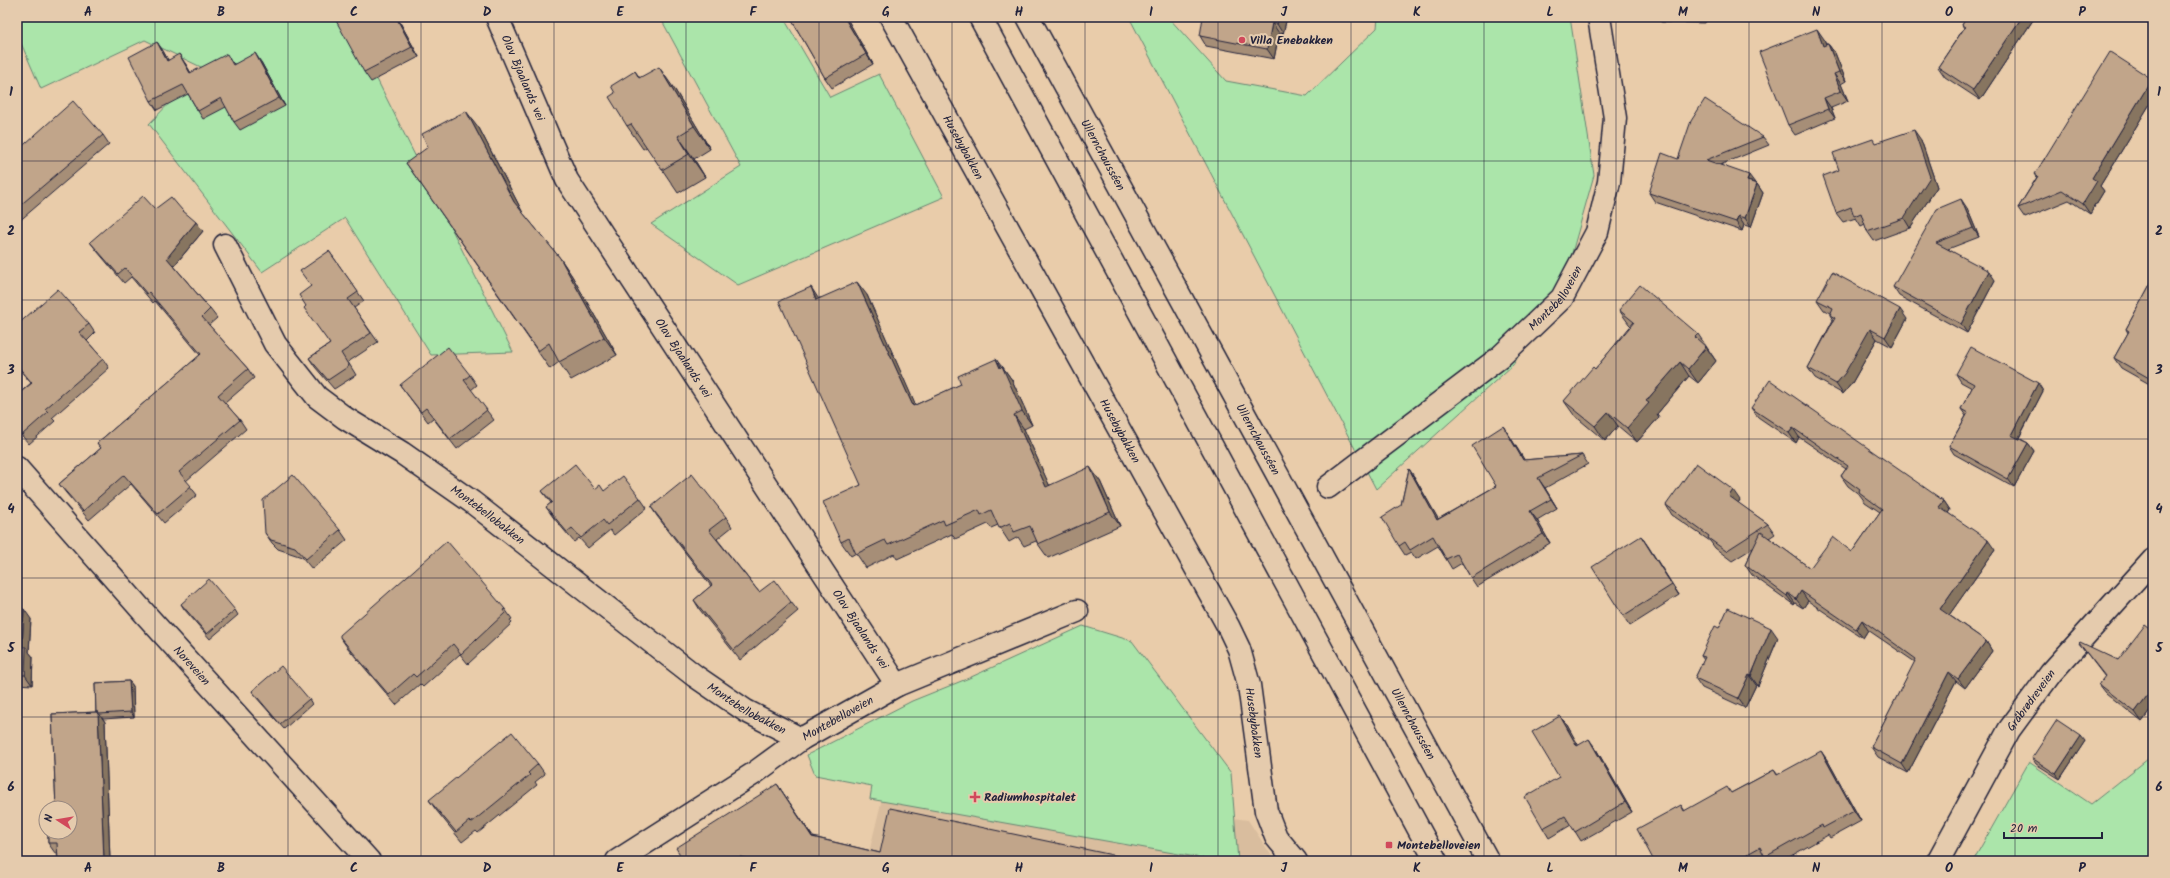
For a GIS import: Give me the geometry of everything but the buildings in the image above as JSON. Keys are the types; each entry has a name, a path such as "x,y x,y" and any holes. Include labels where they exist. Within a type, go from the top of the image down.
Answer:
{"main road":[{"name":"Olav Bjaalands vei","path":"497,17 567,180 897,686"},
{"name":"Husebybakken","path":"891,17 1228,626 1239,649 1249,685 1266,811 1276,837 1296,861"},
{"path":"980,17 1436,861"},
{"name":"Ullernchausséen","path":"1028,17 1488,861"},
{"name":"Montebelloveien","path":"1328,487 1499,358 1562,298 1597,232 1609,182 1615,118 1598,17"},
{"name":"Montebellobakken","path":"225,245 275,344 317,397 345,418 402,453 472,502 695,676 746,711 801,739"},
{"name":"Noreveien","path":"17,468 152,622 369,861"},
{"name":"Gråbrødreveien","path":"1938,861 2009,730 2051,673 2153,560"},
{"name":"Montebelloveien","path":"617,861 753,774 801,739 897,686 1077,611"}],"shaded area":[{"name":"Radiumhospitalet","path":"888,774 1248,820 1275,861 867,861"}],"green space":[{"path":"17,17 346,17 513,352 431,355 345,218 262,272 149,124 203,68 145,40 41,89 17,34"},
{"path":"660,17 783,17 830,97 879,74 944,197 738,285 651,224 741,167"},
{"path":"1129,17 1168,17 1226,81 1307,96 1377,28 1378,17 1570,17 1594,175 1563,285 1513,365 1376,489"},
{"path":"1083,626 1132,641 1231,773 1238,861 1218,861 870,799 872,786 815,775 807,755 912,701 969,678"},
{"path":"2153,755 2152,861 1973,861 2029,762 2091,804"}],"place":[{"name":"Villa Enebakken","path":"1242,40"},
{"name":"Radiumhospitalet","path":"975,797"},
{"name":"Montebelloveien","path":"1389,845"}]}
